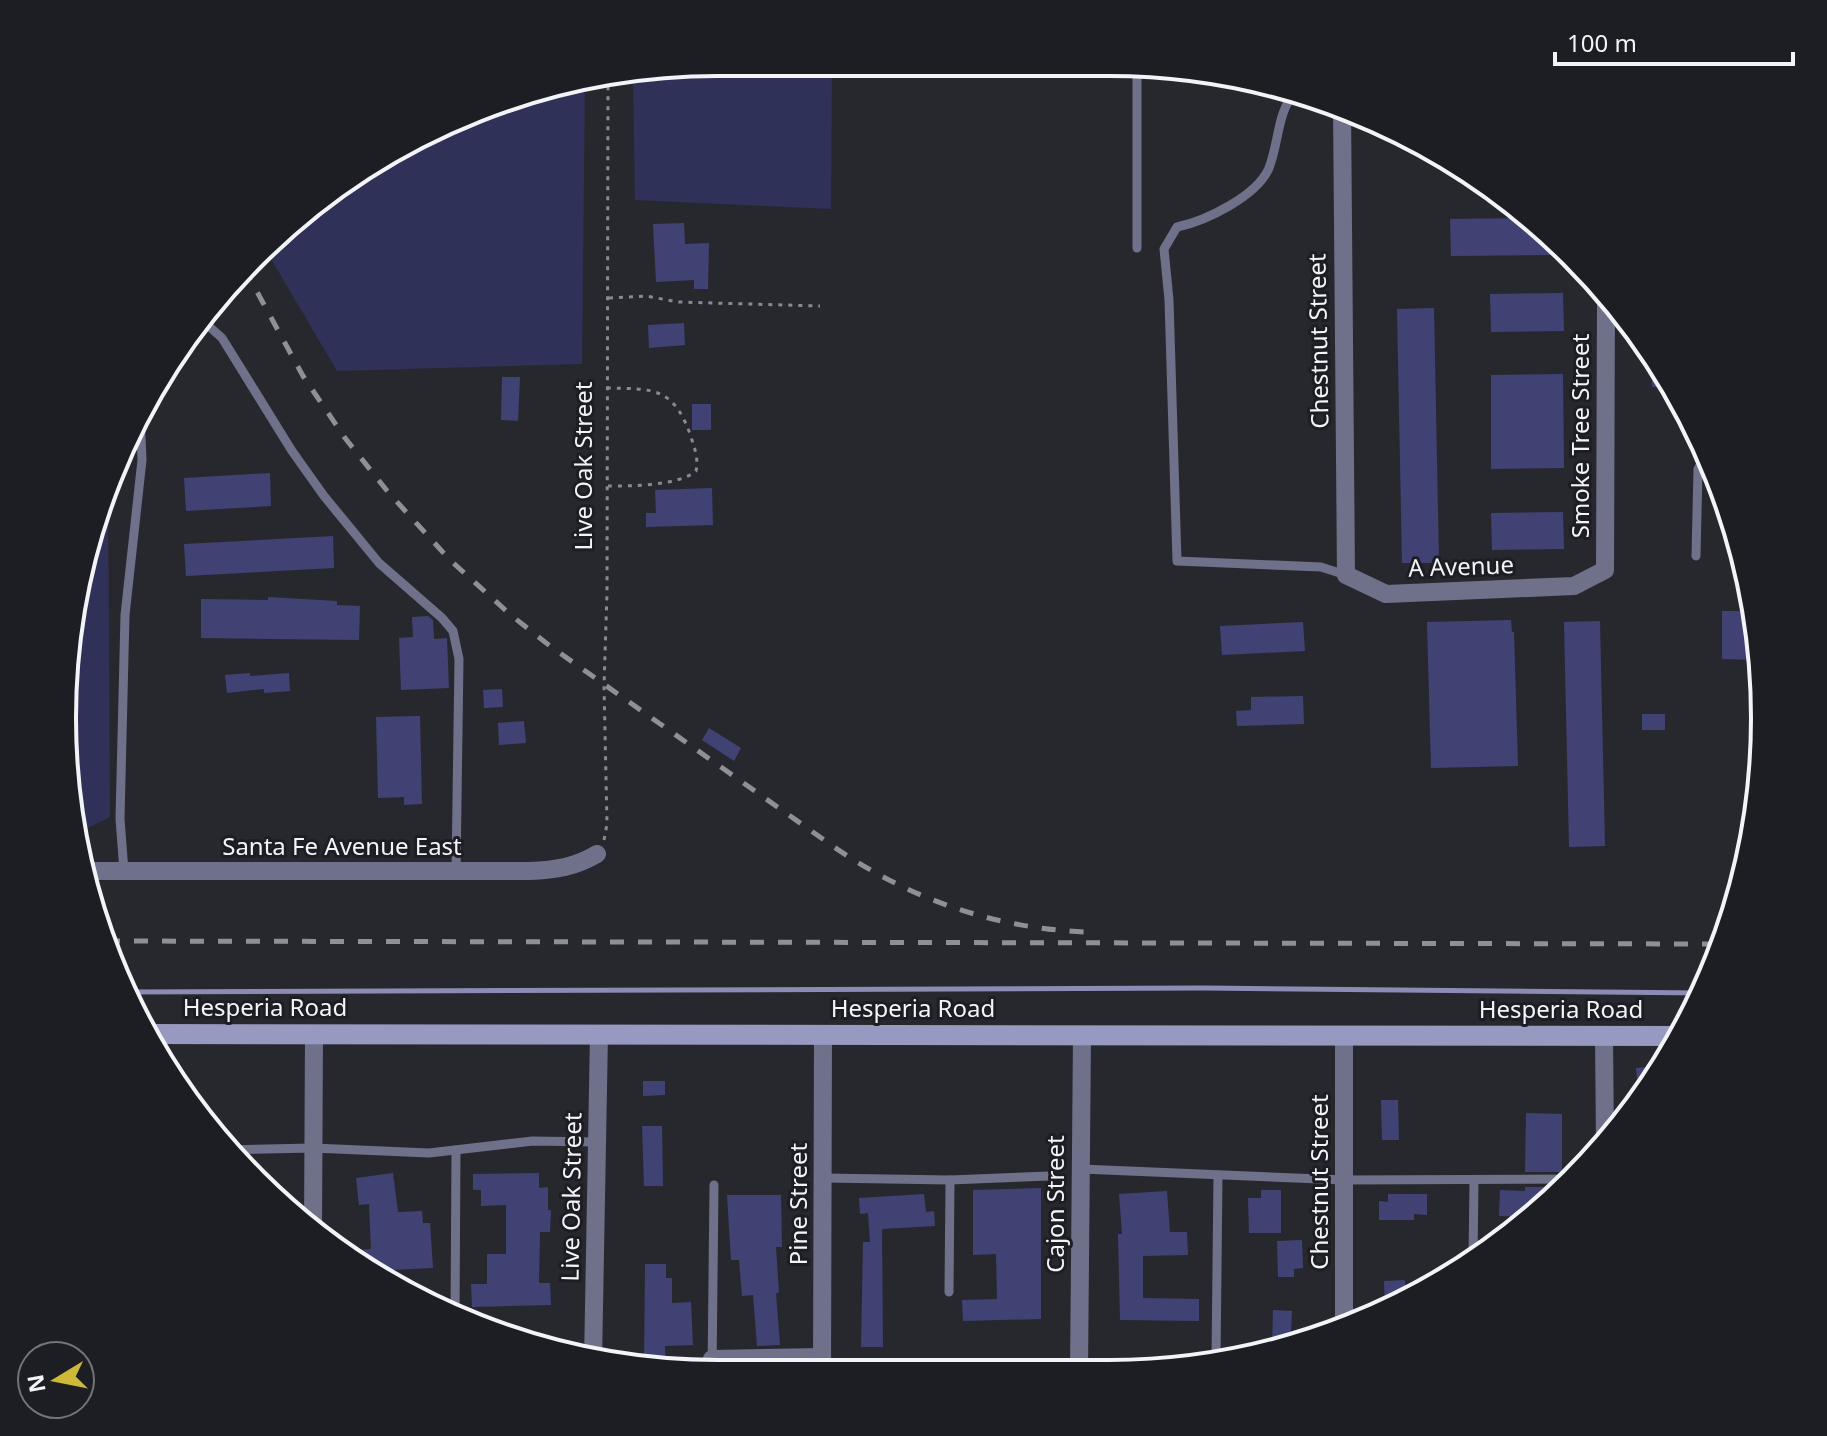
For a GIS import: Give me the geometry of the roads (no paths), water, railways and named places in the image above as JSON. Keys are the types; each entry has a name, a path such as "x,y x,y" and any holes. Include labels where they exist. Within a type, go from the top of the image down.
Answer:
{"main road":[{"name":"Hesperia Road","path":"159,1034 1667,1036"}],"street":[{"name":"Chestnut Street","path":"1342,120 1346,575"},
{"name":"Smoke Tree Street","path":"1605,570 1606,312"},
{"name":"A Avenue","path":"1346,575 1386,594 1574,586 1605,570"},
{"name":"Santa Fe Avenue East","path":"95,871 558,870 579,865 597,854"},
{"path":"313,1216 314,1034"},
{"name":"Live Oak Street","path":"593,1348 599,1034"},
{"name":"Pine Street","path":"822,1360 823,1035"},
{"name":"Cajon Street","path":"1079,1360 1082,1036"},
{"name":"Chestnut Street","path":"1344,1036 1344,1315"},
{"path":"1604,1036 1605,1125"}],"lane":[{"path":"1137,77 1137,248"},
{"name":"A Avenue","path":"1286,101 1269,167 1260,184 1199,222 1177,227 1164,249 1169,300 1177,561 1321,567 1346,575"},
{"path":"209,327 222,338 292,451 324,496 379,563 453,631 459,659 456,871"},
{"path":"124,871 120,819 125,615 142,460 141,436"},
{"path":"1696,556 1700,467"},
{"path":"243,1150 313,1148 429,1153 533,1141 597,1142"},
{"path":"455,1303 456,1150"},
{"path":"1081,1169 1344,1180 1555,1179"},
{"path":"1216,1351 1218,1175"},
{"path":"824,1178 950,1180 1049,1176"},
{"path":"949,1292 950,1180"},
{"path":"1473,1247 1474,1180"},
{"path":"712,1360 714,1185"}],"waterway":[{"path":"138,992 1204,988 1689,993"}],"railway":[{"path":"250,279 303,376 345,438 388,492 450,560 550,646 834,847 892,882 954,908 985,917 1085,932"},
{"path":"116,941 1710,944"}]}
